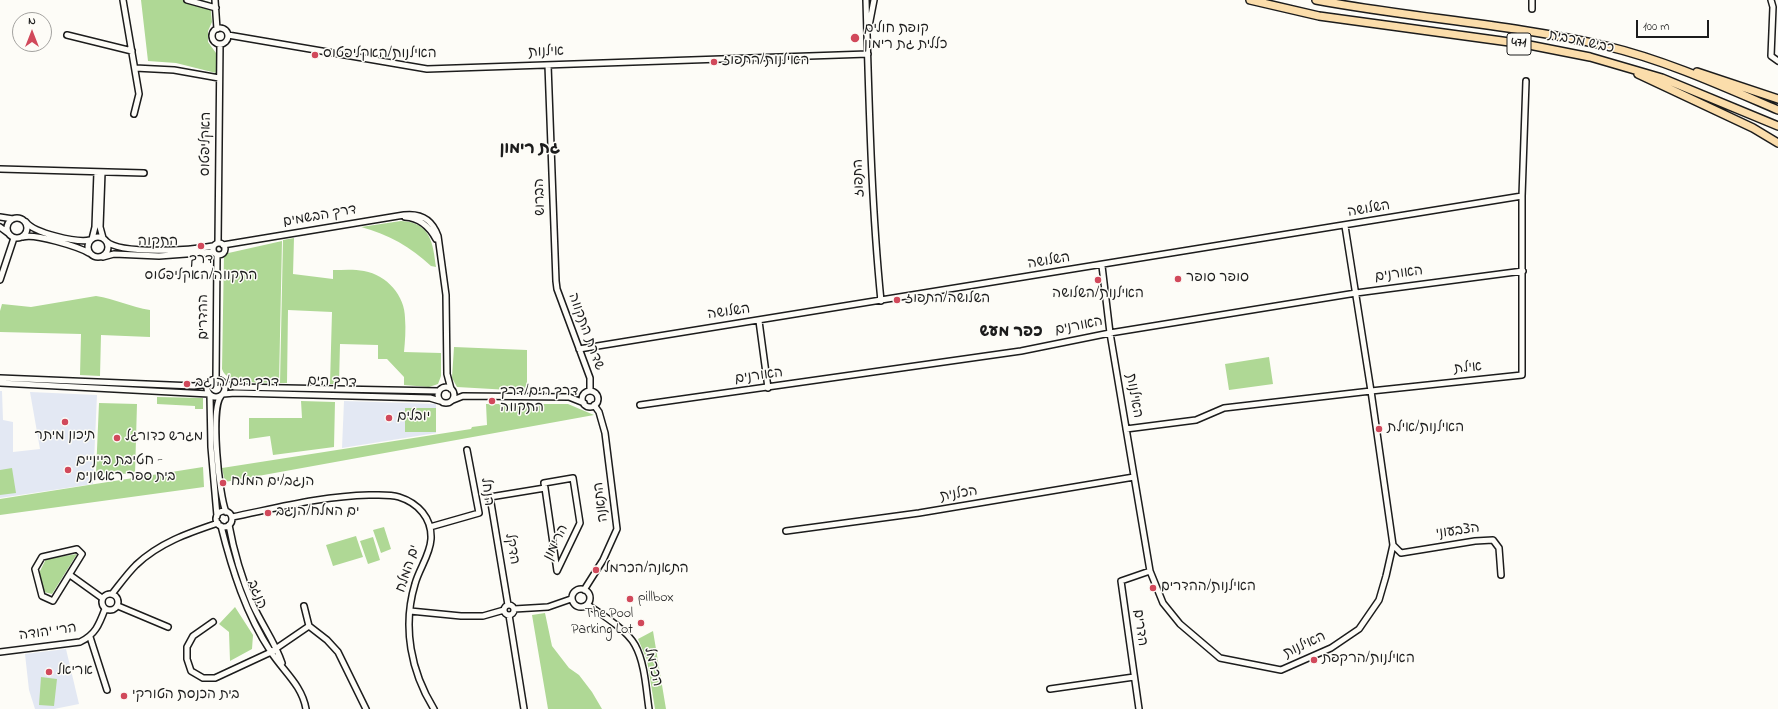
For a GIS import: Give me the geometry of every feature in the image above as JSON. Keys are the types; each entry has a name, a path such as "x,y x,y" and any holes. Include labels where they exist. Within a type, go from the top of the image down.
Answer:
{"highway":[{"name":"כביש מכבית","path":"1250,0 1319,16 1524,44 1582,55 1616,64 1687,88 1778,126"},
{"name":"כביש מכבית","path":"1316,0 1549,34 1607,46 1695,75 1778,110"},
{"path":"1644,57 1721,79 1778,99"},
{"path":"1616,64 1753,128 1778,143"}],"street":[{"path":"123,0 139,94 134,114"},
{"path":"187,0 216,8"},
{"path":"215,0 217,29 213,33 212,38 215,42 220,44 226,42 228,35 224,30 217,29"},
{"path":"866,0 867,35"},
{"path":"867,35 874,0"},
{"path":"1532,0 1532,9"},
{"path":"1771,0 1773,7 1771,56 1778,61"},
{"path":"67,35 132,50"},
{"name":"אילנות","path":"228,35 427,68 868,54"},
{"name":"התפוז","path":"867,35 875,240 881,301"},
{"name":"האקליפטוס","path":"215,254 220,246 220,44"},
{"name":"הברוש","path":"548,65 556,281"},
{"path":"135,68 174,70 219,78"},
{"name":"אילת","path":"1126,429 1196,420 1224,408 1522,375 1522,196 1526,81"},
{"path":"0,169 144,173"},
{"path":"89,253 88,246 95,227 100,172"},
{"path":"0,227 14,238 34,236 89,253 96,258 102,256 108,249 100,228 100,172"},
{"name":"השלושה","path":"579,349 1102,266 1522,196"},
{"path":"0,217 21,218 34,229 76,241 91,240 98,237 104,240"},
{"name":"דרך הבשמים","path":"220,246 251,242 392,217 409,217 419,220 432,232 439,246 447,302 447,374 452,390"},
{"path":"8,233 8,224 14,218"},
{"path":"23,237 28,230 26,222"},
{"name":"האילנות","path":"1102,266 1110,333 1150,571 1162,603 1180,624 1220,658 1281,670 1331,648 1359,629 1379,600 1393,545 1345,226"},
{"path":"0,280 14,238"},
{"name":"התקוה","path":"104,240 115,247 145,250 220,246"},
{"path":"215,254 222,254 220,246"},
{"name":"התקוה","path":"102,256 114,254 164,256 215,254"},
{"name":"ההדרים","path":"215,254 216,379"},
{"name":"האורנים","path":"640,405 1021,351 1110,333 1356,293 1523,271"},
{"name":"שדרת התקווה","path":"556,281 557,289 590,378 590,391"},
{"path":"759,321 768,388"},
{"name":"דרך הבשמים","path":"441,390 447,374"},
{"path":"0,378 194,386 208,384 216,379 224,384 225,389 216,405 216,441 222,497 226,512 232,517"},
{"path":"0,383 194,392 210,394 216,397 222,395"},
{"path":"208,384 207,389 210,394 211,447 219,525"},
{"name":"דרך הים","path":"224,384 235,387 441,390"},
{"path":"463,396 452,390 441,390 438,397 440,401 446,404 463,396 570,397 590,391 594,392 597,396 597,401 594,405 588,406 570,397"},
{"path":"452,390 453,400"},
{"name":"דרך הים","path":"222,395 234,393 430,398 440,401"},
{"path":"584,394 582,398 584,403"},
{"name":"התאנה","path":"584,590 602,560 617,529 605,433 599,412 594,405"},
{"name":"הנחל","path":"430,527 479,513 467,450"},
{"name":"הכלנית","path":"786,531 919,514 1134,477"},
{"name":"הרימון","path":"573,478 580,523 557,571 548,511 545,488 544,483 573,478"},
{"name":"הרימון","path":"490,496 545,488"},
{"path":"232,517 350,495 379,495 398,496 412,502 427,518 430,527"},
{"name":"הדקל","path":"490,496 508,605"},
{"path":"217,516 221,512 226,512"},
{"path":"112,594 136,565 159,548 179,537 219,525 229,525 232,517"},
{"name":"הנגב","path":"219,525 229,561 245,602 271,652 283,666 300,691 306,709"},
{"name":"הנגב","path":"229,525 236,559 251,599 277,649 283,666"},
{"name":"ים המלח","path":"430,527 431,539 428,552 415,583 410,611 409,635 413,664 434,709"},
{"name":"הצבעוני","path":"1393,545 1401,553 1474,541 1493,540 1499,548 1501,575"},
{"path":"77,550 82,554 70,575 53,601 42,596 34,569 42,557 77,550"},
{"name":"הדרים","path":"1139,709 1121,581 1150,571"},
{"path":"70,575 102,598"},
{"path":"410,611 460,616 483,616 504,610 508,605 513,606 514,609 548,607 571,599 575,591 584,590 590,598 588,605 583,607 578,607 573,604 571,599"},
{"path":"106,594 112,594 118,600 118,606 111,610 105,609 101,603 102,598 106,594"},
{"name":"הכרמל","path":"588,605 614,623 635,644 642,666 649,709"},
{"path":"118,606 168,627"},
{"path":"304,606 309,626 327,640 338,652 366,709"},
{"name":"הרי יהודה","path":"0,652 68,645 80,642 90,637 97,630 105,609"},
{"path":"509,615 514,613 514,609"},
{"path":"504,610 506,614 509,615 524,709"},
{"path":"213,622 193,636 187,647 188,664 191,671 196,676 202,678 216,678 271,652 309,626"},
{"path":"90,637 107,690"},
{"path":"1050,689 1134,677"}],"shaded area":[{"name":"תיכון מיתר","path":"0,391 2,391 3,420 13,422 13,452 40,449 30,392 97,395 93,484 0,498"},
{"name":"יובלים","path":"344,401 436,404 436,433 342,448"},
{"name":"אריאל","path":"66,649 79,704 54,709 35,709 29,690 25,654"}],"green space":[{"path":"141,0 202,0 210,2 212,22 208,31 208,42 216,53 216,73 176,63 148,61"},
{"path":"401,221 419,225 429,236 432,243 436,267 431,266 407,247 390,237 361,227"},
{"path":"294,238 293,274 333,279 333,270 360,270 380,277 393,288 402,302 404,310 404,352 441,353 441,376 438,384 429,387 404,385 404,377 387,359 378,359 378,345 340,344 339,384 330,384 332,312 288,310 287,383 280,383 283,240"},
{"path":"282,241 279,383 238,381 225,374 222,369 224,254"},
{"path":"96,296 150,310 150,337 101,335 100,376 80,375 81,334 0,332 0,311 2,304 31,307"},
{"path":"454,347 527,350 527,391 457,387 452,378"},
{"path":"1269,357 1273,384 1229,390 1225,364"},
{"path":"157,397 203,398 203,409 195,409 195,406 157,404"},
{"path":"301,401 335,402 334,447 273,455 270,436 249,439 249,418 302,418"},
{"name":"מגרש כדורגל","path":"99,403 137,404 135,474 96,473"},
{"path":"486,404 568,404 594,415 225,482 222,468 471,429 472,427 487,425"},
{"path":"405,408 436,408 436,432 405,432"},
{"path":"203,467 204,487 0,515 0,499"},
{"path":"12,468 16,493 0,495 0,470"},
{"path":"384,527 391,549 381,553 373,530"},
{"path":"356,536 363,557 333,566 326,545"},
{"path":"373,537 380,560 368,564 360,541"},
{"path":"77,554 52,594 44,592 39,573 46,559"},
{"path":"235,607 253,635 252,649 230,661 229,632 219,624"},
{"path":"545,613 552,646 569,668 579,675 592,692 602,709 548,709 532,615"},
{"path":"653,631 666,709 655,709 647,660 638,639"},
{"path":"41,677 57,679 54,706 39,705"}],"place":[{"name":"קופת חולים כללית גת רימון","path":"855,38"},
{"name":"האילנות/האקליפטוס","path":"315,55"},
{"name":"האילנות/התפוז","path":"714,62"},
{"name":"דרך התקווה/האקליפטוס","path":"201,246"},
{"name":"סופר סופר","path":"1178,279"},
{"name":"האילנות/השלושה","path":"1098,280"},
{"name":"השלושה/התפוז","path":"897,300"},
{"name":"דרך הים/הנגב","path":"187,384"},
{"name":"דרך הים/דרך התקווה","path":"492,401"},
{"name":"יובלים","path":"389,418"},
{"name":"תיכון מיתר","path":"65,422"},
{"name":"האילנות/אילת","path":"1379,429"},
{"name":"מגרש כדורגל","path":"117,438"},
{"name":"חטיבת בייניים - בית ספר ראשונים","path":"68,470"},
{"name":"הנגב/ים המלח","path":"223,483"},
{"name":"ים המלח/הנגב","path":"268,513"},
{"name":"התאנה/הכרמל","path":"596,570"},
{"name":"האילנות/ההדרים","path":"1153,588"},
{"name":"pillbox","path":"630,599"},
{"name":"The Pool Parking Lot","path":"641,623"},
{"name":"האילנות/הרקפת","path":"1314,660"},
{"name":"אריאל","path":"49,672"},
{"name":"בית הכנסת הטורקי","path":"124,696"}],"district":[{"name":"גת רימון","path":"530,150"},
{"name":"כפר מעש","path":"1011,333"}]}
